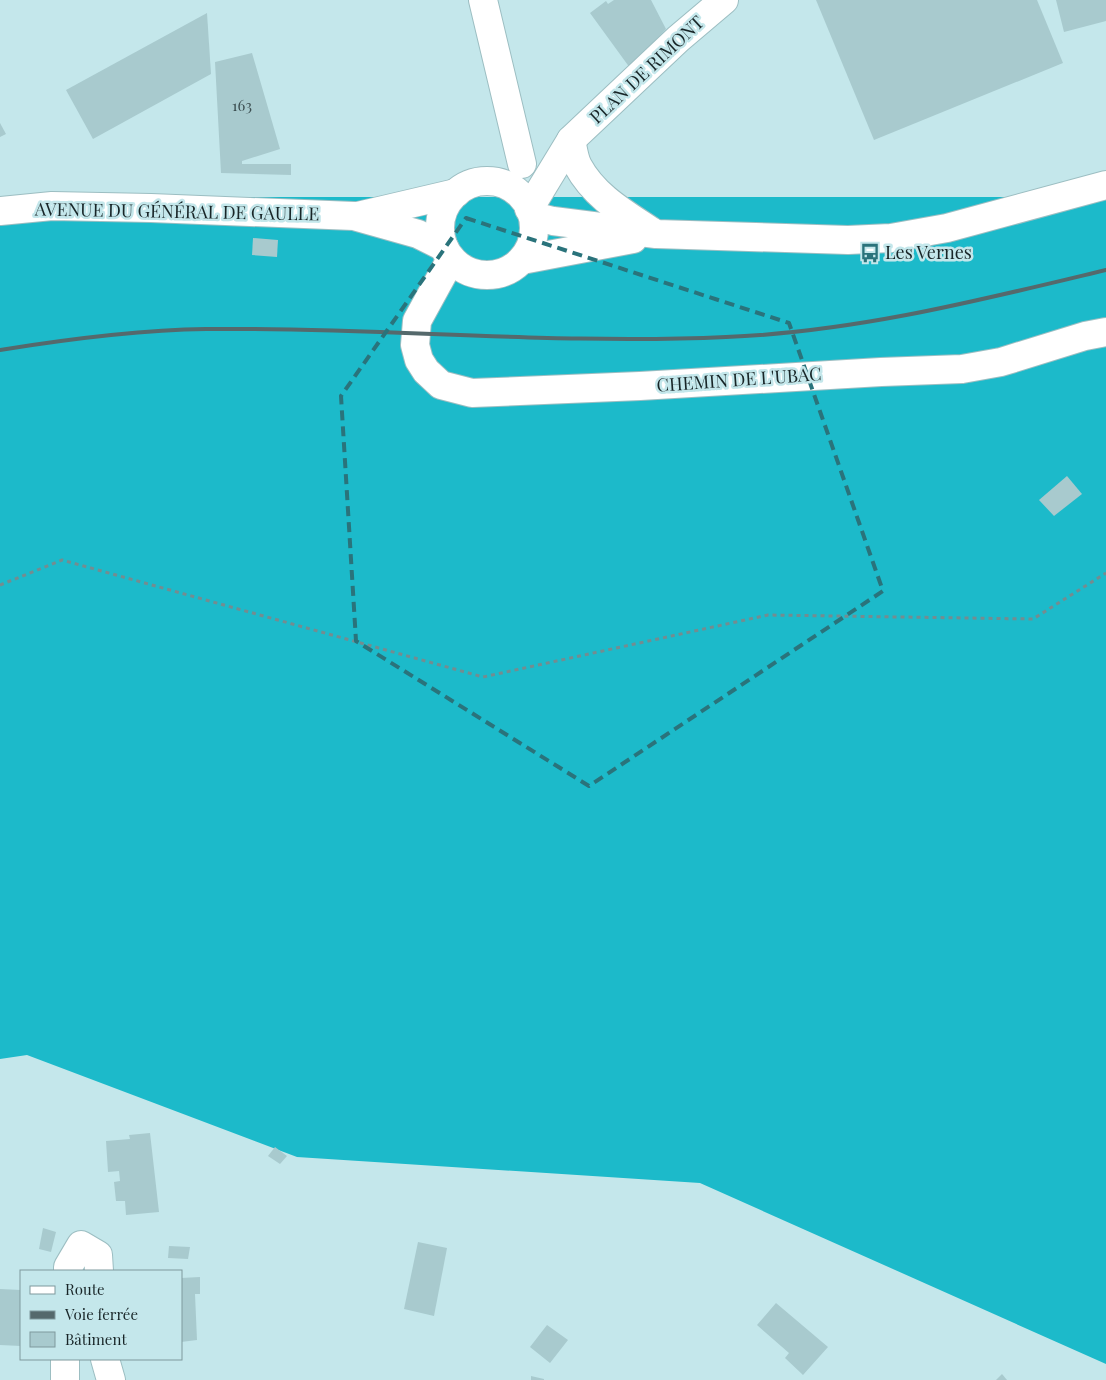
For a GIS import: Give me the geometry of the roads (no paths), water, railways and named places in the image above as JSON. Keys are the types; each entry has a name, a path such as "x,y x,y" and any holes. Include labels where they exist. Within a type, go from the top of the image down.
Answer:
{"street":[{"path":"483,0 522,164"},
{"name":"PLAN DE RIMONT","path":"495,182 522,164 571,140 678,40 724,0"},
{"path":"571,140 578,166 595,190 614,206 656,234"},
{"name":"PLAN DE RIMONT","path":"531,212 571,140"},
{"path":"485,182 501,183 515,190 526,201 531,212 534,231 531,247 522,260 510,270 494,275 478,275 463,269 447,253 440,234 440,220 446,206 456,193 469,185 485,182"},
{"path":"531,212 553,221 656,234 848,240 891,238 947,228 1106,185"},
{"name":"AVENUE DU GÉNÉRAL DE GAULLE","path":"354,216 456,193"},
{"name":"AVENUE DU GÉNÉRAL DE GAULLE","path":"0,211 52,206 354,216 418,234 447,253"},
{"path":"522,260 656,234"},
{"name":"CHEMIN DE L'UBAC","path":"447,253 417,321 415,345 419,360 426,371 441,385 472,394 962,369 1001,362 1085,336 1106,332"},
{"path":"417,321 460,285 478,275"},
{"path":"68,1270 81,1245 98,1255 99,1270"},
{"path":"66,1360 66,1380"},
{"path":"105,1360 111,1380"}],"railway":[{"path":"0,350 103,336 154,331 206,329 271,329 596,339 661,339 774,334 822,329 918,313 1106,270"}],"place":[{"name":"Les Vernes","path":"870,253"}]}
